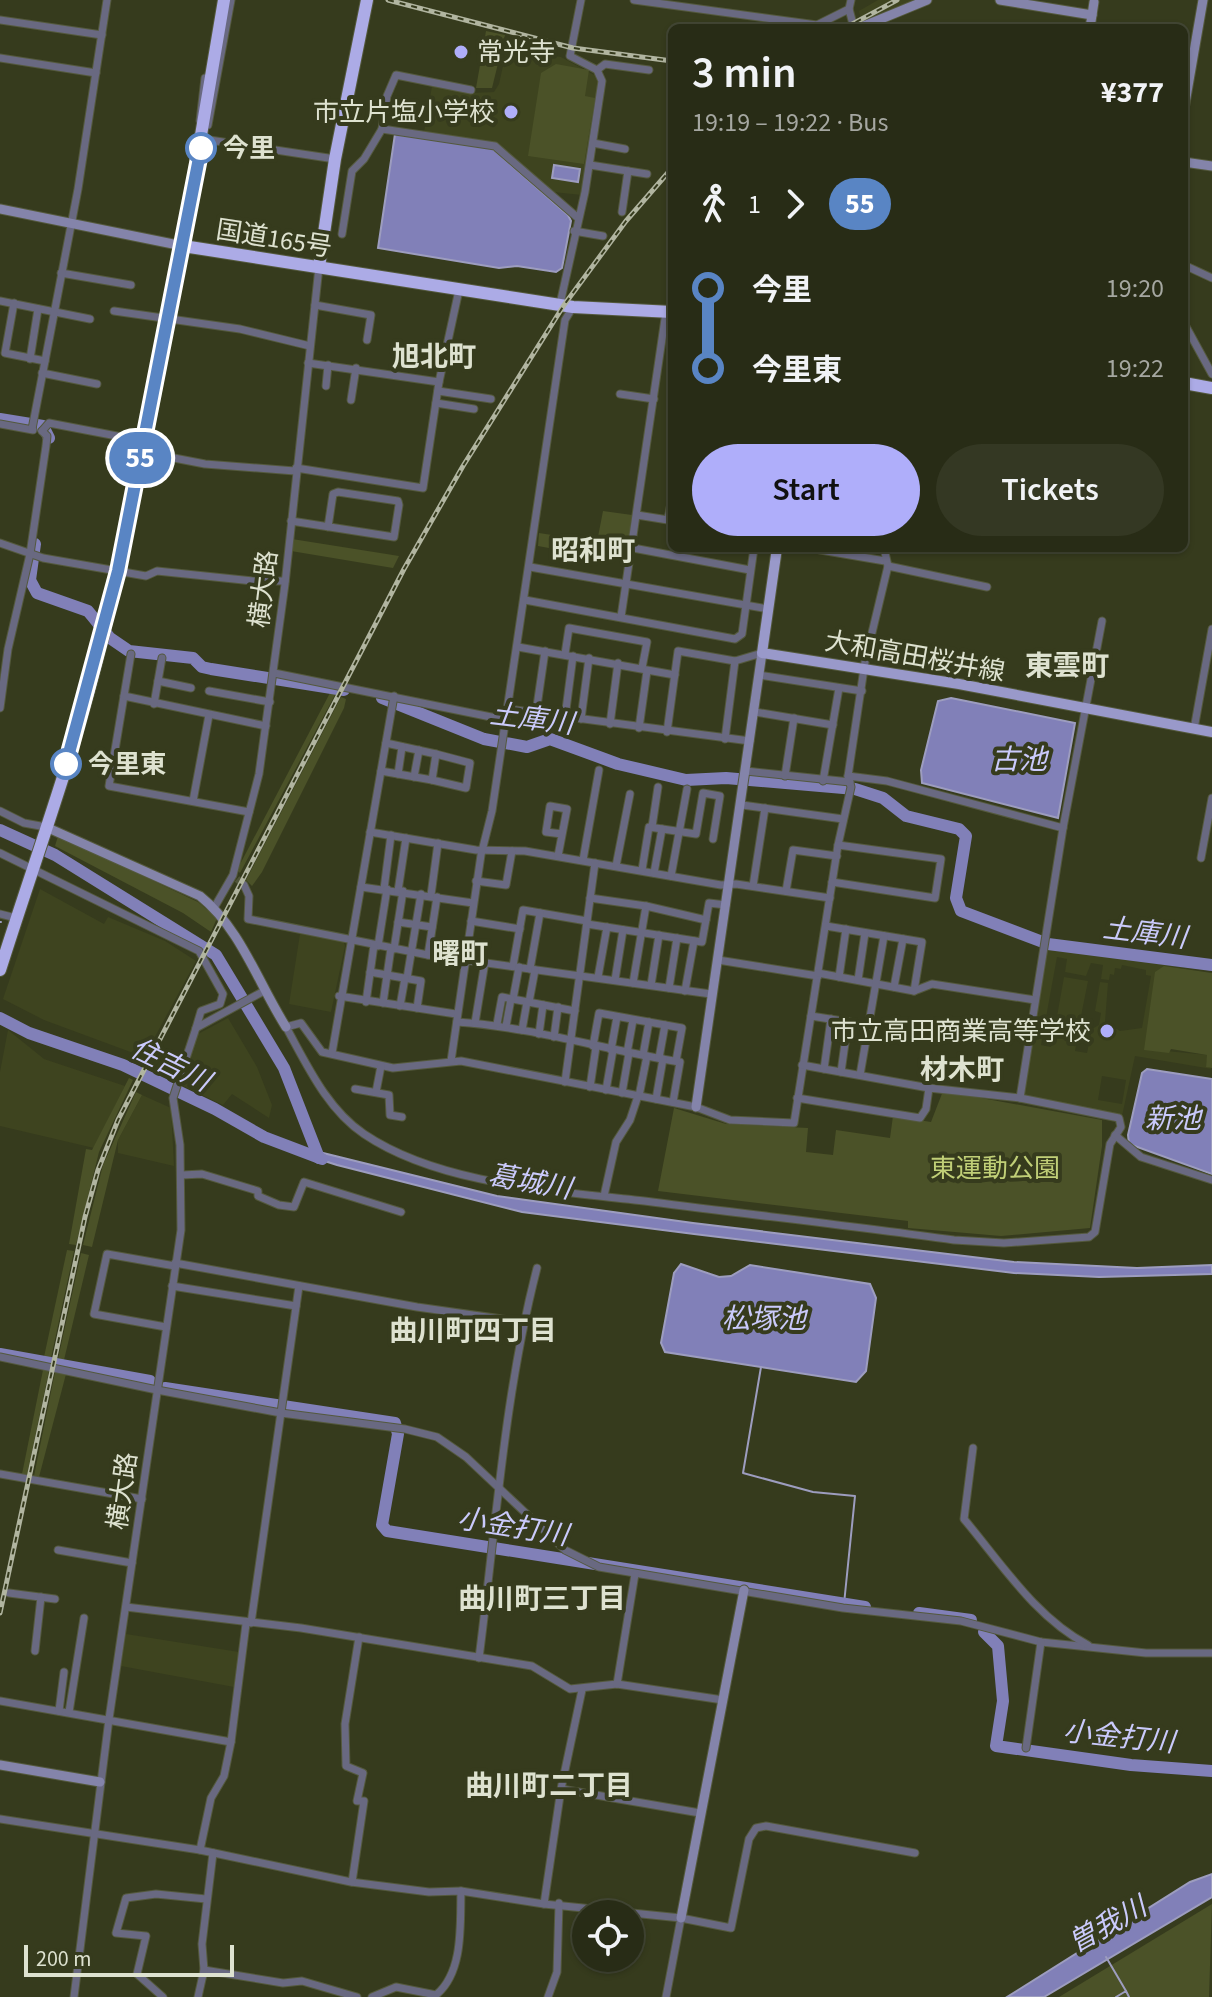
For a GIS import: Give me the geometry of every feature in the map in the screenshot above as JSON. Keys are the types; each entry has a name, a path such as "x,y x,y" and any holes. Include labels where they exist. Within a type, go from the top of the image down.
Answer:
{"highway":[{"path":"183,246 203,139 221,0"},
{"path":"319,267 335,159 367,0"},
{"name":"国道165号","path":"0,970 104,630 183,246 566,306 668,312"},
{"path":"1188,384 1212,388"}],"main road":[{"path":"762,653 776,552"},
{"name":"大和高田桜井線","path":"762,653 866,667 1212,732"}],"street":[{"path":"32,429 107,0"},
{"path":"203,139 199,112 221,0"},
{"path":"203,139 212,114 231,0"},
{"path":"451,1061 476,881 530,567 565,320 574,231 590,165 602,81 597,70 570,56 581,0"},
{"path":"634,0 810,24"},
{"path":"866,24 927,0"},
{"path":"1000,0 1092,15"},
{"path":"1188,86 1203,0"},
{"path":"1091,24 1094,2"},
{"path":"819,24 850,4 855,24"},
{"path":"0,20 102,35"},
{"path":"0,58 96,73"},
{"path":"597,70 605,64 649,70"},
{"path":"342,234 352,171 364,159 382,129 387,96 396,75 471,90"},
{"path":"382,129 495,146 578,218"},
{"path":"203,139 335,159"},
{"path":"593,143 625,149"},
{"path":"1188,163 1212,166"},
{"path":"590,165 647,174"},
{"path":"622,212 628,171"},
{"path":"0,209 183,246"},
{"path":"574,231 603,236"},
{"name":"横大路","path":"214,908 238,880 270,702 319,267"},
{"path":"1188,267 1212,278"},
{"path":"61,273 131,285"},
{"path":"44,429 49,423 205,464 295,469 423,488 439,382 459,290"},
{"path":"0,301 90,319"},
{"path":"14,303 3,353 45,361"},
{"path":"315,305 371,315 367,340"},
{"path":"30,359 38,309"},
{"path":"114,311 240,329 310,346"},
{"path":"621,617 668,318"},
{"path":"1188,330 1212,374"},
{"path":"308,363 439,382"},
{"path":"326,386 328,365"},
{"path":"351,400 356,368"},
{"path":"42,373 97,384"},
{"path":"438,391 491,399"},
{"path":"620,394 654,399"},
{"path":"436,403 474,409"},
{"path":"0,424 44,429"},
{"path":"0,708 4,647 30,554 46,446 44,429"},
{"path":"291,521 328,527 394,537 398,501 338,492 333,494 328,527"},
{"path":"637,515 668,521"},
{"path":"0,543 30,554 146,576 157,571 285,581"},
{"path":"633,548 750,570"},
{"path":"525,600 735,639 742,634 753,552"},
{"path":"849,552 886,564 987,587"},
{"path":"286,1027 301,1023 318,1049 381,1066 417,1067 451,1061 673,1102 730,1120 794,1123 862,691 886,564 884,552"},
{"path":"530,567 768,609"},
{"path":"1020,1098 1063,828 1102,621"},
{"path":"565,717 569,628 647,642 639,728"},
{"path":"1194,729 1212,629"},
{"path":"518,647 675,675"},
{"path":"536,713 545,651"},
{"path":"667,732 678,651 735,661 762,653 696,1107"},
{"path":"131,654 109,786 249,812"},
{"path":"154,704 162,658"},
{"path":"581,719 589,658"},
{"path":"725,739 735,661"},
{"path":"610,724 618,663"},
{"path":"759,675 862,691"},
{"path":"273,677 506,720"},
{"path":"158,681 191,688"},
{"path":"823,781 839,688"},
{"path":"209,691 270,702"},
{"path":"124,696 266,726"},
{"path":"332,1053 339,996 352,939 394,699"},
{"path":"508,709 750,741"},
{"path":"755,712 833,725"},
{"path":"193,801 209,715"},
{"path":"785,776 794,718"},
{"path":"381,771 466,788 470,763 386,743"},
{"path":"398,774 402,747"},
{"path":"414,777 419,750"},
{"path":"432,780 436,754"},
{"path":"583,860 599,770"},
{"path":"746,771 823,781 887,781 1063,828"},
{"path":"642,870 658,787"},
{"path":"671,876 687,789"},
{"path":"652,827 696,834 703,793 720,796 713,839"},
{"path":"616,866 630,794"},
{"path":"1201,858 1212,798"},
{"path":"742,805 844,817"},
{"path":"753,886 765,808"},
{"path":"0,811 200,896 214,908 229,924 262,993 336,1109 384,1146 458,1173 604,1196 954,1240 1004,1243 1089,1237 1095,1232 1110,1144 1121,1127 1119,1118 1020,1098 929,1088 802,1065"},
{"path":"698,824 715,826"},
{"path":"654,873 662,829"},
{"path":"370,832 483,849 558,856 729,885 830,898"},
{"path":"558,856 562,834"},
{"path":"366,1002 386,889 391,835"},
{"path":"383,1003 398,922 406,838"},
{"path":"428,955 438,843"},
{"path":"832,882 935,898 941,859 838,845"},
{"path":"786,891 793,850 837,856"},
{"path":"476,881 506,885 512,851"},
{"path":"0,853 199,951 223,994 220,1004 201,1011 196,1028"},
{"path":"565,1082 595,863"},
{"path":"238,880 249,896 248,919 428,955 711,994"},
{"path":"361,887 473,903"},
{"path":"400,1006 421,894"},
{"path":"590,898 646,906 706,920"},
{"path":"506,1026 523,910 702,942 709,903 726,905"},
{"path":"633,983 646,906"},
{"path":"522,1030 540,913"},
{"path":"0,914 16,918"},
{"path":"471,921 520,929"},
{"path":"398,922 432,927"},
{"path":"826,926 922,942 914,991"},
{"path":"598,977 607,927"},
{"path":"839,977 846,929"},
{"path":"615,980 623,930"},
{"path":"858,980 865,933"},
{"path":"651,985 659,935"},
{"path":"860,1075 884,936"},
{"path":"669,988 677,938"},
{"path":"894,987 903,939"},
{"path":"685,991 694,941"},
{"path":"718,960 914,991 932,984 1035,1000"},
{"path":"475,1023 485,962"},
{"path":"370,972 421,981 417,1008"},
{"path":"196,1028 262,993"},
{"path":"339,996 417,1008 475,1023 497,1024 594,1047 680,1062 673,1102"},
{"path":"497,1024 502,997 575,1011"},
{"path":"539,1034 543,1005"},
{"path":"554,1037 558,1007"},
{"path":"590,1087 599,1013 682,1028 676,1061"},
{"path":"811,1016 868,1025"},
{"path":"606,1090 617,1017"},
{"path":"824,1069 831,1019"},
{"path":"622,1093 633,1020"},
{"path":"604,1196 616,1142 630,1120 638,1096 649,1022"},
{"path":"841,1072 848,1022"},
{"path":"656,1099 665,1025"},
{"name":"横大路","path":"74,1997 100,1782 181,1230 182,1175 173,1098 196,1028"},
{"path":"376,1092 381,1066"},
{"path":"797,1098 920,1118 926,1109 929,1088"},
{"path":"355,1089 389,1095 390,1115 402,1117"},
{"path":"1115,1135 1141,1157 1212,1180"},
{"path":"182,1175 202,1174 258,1191 258,1196 279,1205 294,1207 302,1184 312,1183 326,1191 401,1212"},
{"path":"166,1327 94,1314 107,1254 523,1322"},
{"path":"479,1658 497,1488 523,1322 537,1268"},
{"path":"172,1286 296,1306"},
{"path":"200,1850 211,1798 224,1776 231,1742 299,1286"},
{"path":"0,1357 281,1413 405,1429 437,1437 466,1457 565,1550 599,1567 843,1608 961,1621 1041,1642 1093,1648 1212,1653"},
{"path":"973,1448 964,1519 1041,1610 1071,1636 1093,1648"},
{"path":"0,1474 142,1499"},
{"path":"58,1550 132,1563"},
{"path":"617,1684 635,1574"},
{"path":"666,1997 744,1590"},
{"path":"9,1593 55,1599"},
{"path":"35,1651 41,1597"},
{"path":"126,1607 359,1637 532,1666 570,1689 617,1684 723,1700"},
{"path":"69,1712 84,1618"},
{"path":"352,1882 364,1801 357,1801 363,1773 346,1766 345,1724 359,1637"},
{"path":"1026,1748 1041,1642"},
{"path":"59,1711 64,1672"},
{"path":"544,1904 561,1789 582,1690"},
{"path":"0,1701 231,1742"},
{"path":"0,1765 100,1782"},
{"path":"561,1789 700,1813"},
{"path":"0,1819 200,1850 352,1882 429,1892 461,1891 544,1904 559,1903 681,1918 731,1928 749,1839 756,1828 766,1826 915,1853"},
{"path":"198,1997 204,1970 206,1899 213,1853"},
{"path":"372,1997 396,1987 436,1995 440,1992 453,1974 461,1891"},
{"path":"163,1997 137,1974 146,1936 116,1933 122,1906 126,1898 156,1894 206,1899"},
{"path":"548,1997 557,1972 559,1903"},
{"path":"204,1970 283,1983 302,1981 357,1997"}],"shaded area":[{"path":"878,0 915,0 862,24 859,11"},
{"name":"市立片塩小学校","path":"507,48 561,57 600,78 582,195 553,192 499,144 424,132 432,86 471,93 494,92 499,84"},
{"path":"40,889 104,924 108,917 165,941 196,961 144,1057 44,1020 3,999"},
{"path":"300,934 343,940 345,946 331,1012 289,1004"},
{"name":"市立高田商業高等学校","path":"1047,947 1212,972 1164,966 1145,1049 1208,1055 1206,1066 1212,1069 1135,1056 1122,1116 1026,1097 1023,1092","holes":["1057,957 1067,959 1065,972 1086,976 1091,963 1103,965 1101,979 1109,980 1115,968 1121,969 1122,965 1146,970 1146,975 1151,976 1142,1028 1120,1031 1105,1022 1108,983 1100,982 1095,1011 1101,1013 1099,1025 1092,1029 1087,1053 1075,1051 1078,1034 1074,1039 1056,1035 1054,1030 1051,1047 1041,1045","1102,1076 1126,1080 1122,1104 1098,1100"]},
{"name":"市立高田商業高等学校","path":"1064,977 1088,981 1079,1026 1056,1022"},
{"path":"228,1018 257,1067 272,1105 269,1118 232,1094 223,1105 181,1085 198,1034"},
{"path":"8,1030 44,1059 125,1086 94,1148 0,1126 0,1072"},
{"path":"142,1095 171,1108 174,1166 118,1153 118,1140"},
{"path":"126,1634 239,1652 234,1687 121,1666"}],"green space":[{"path":"486,31 505,35 492,88 476,88"},
{"path":"556,64 589,70 585,96 595,98 584,164 528,156 541,73"},
{"path":"603,511 632,515 625,562 538,546 539,533 597,542"},
{"path":"292,539 399,556 393,568 291,551"},
{"path":"331,691 336,693 240,873 237,870"},
{"path":"341,697 346,699 344,708 262,872 252,886 246,880"},
{"path":"58,836 198,902 217,918 211,932 183,913 55,846"},
{"path":"1164,966 1212,973 1212,1068 1206,1067 1207,1055 1171,1049 1169,1053 1144,1050 1155,972"},
{"path":"129,1078 133,1080 99,1152 76,1245 69,1244 86,1149 92,1150"},
{"name":"東運動公園","path":"943,1091 1102,1120 1102,1146 1090,1228 1001,1236 908,1228 908,1221 658,1191 674,1108 726,1124 808,1128 806,1152 833,1155 836,1130 890,1138 893,1116 931,1122"},
{"path":"136,1092 142,1095 118,1140 92,1247 83,1245 103,1165"},
{"path":"67,1250 74,1251 51,1358 44,1357"},
{"path":"81,1253 89,1255 64,1360 58,1359"},
{"path":"43,1370 49,1371 27,1475 22,1474"},
{"path":"55,1372 66,1374 39,1477 34,1476"},
{"path":"1212,1904 1209,1997 1059,1997"}],"water":[{"path":"395,134 492,148 568,215 571,221 562,268 556,272 517,266 499,268 378,248"},
{"path":"554,165 580,169 578,182 552,178"},
{"name":"古池","path":"951,698 1075,723 1058,818 922,783 921,770 938,701"},
{"name":"新池","path":"1147,1069 1212,1079 1212,1174 1129,1144 1128,1135 1142,1073"},
{"path":"311,1150 497,1196 693,1223 1014,1262 1137,1268 1212,1265 1212,1274 1099,1277 1014,1273 522,1212 337,1165 309,1156"},
{"name":"松塚池","path":"681,1264 719,1277 731,1276 750,1265 870,1284 876,1298 866,1371 856,1382 665,1352 661,1343 674,1273"},
{"path":"1212,1874 1212,1897 1044,1997 1007,1997 1190,1882"}],"waterway":[{"name":"土庫川","path":"0,419 43,426 49,438"},
{"name":"土庫川","path":"35,544 30,580 37,593 88,611 110,638 129,651 193,658 202,667 211,669 344,690"},
{"name":"土庫川","path":"382,698 484,739 527,747 550,739 618,764 686,780 726,778 855,789 883,798 906,816 959,829 966,836 956,898 961,911 1048,944 1212,965"},
{"name":"葛城川","path":"0,830 55,855 216,955 284,1068 319,1158"},
{"name":"住吉川","path":"0,1018 29,1033 123,1065 215,1109 264,1137 322,1159"},
{"name":"小金打川","path":"0,1354 150,1381"},
{"path":"761,1367 743,1473 813,1492 855,1496 844,1604"},
{"name":"小金打川","path":"165,1388 395,1423 398,1434 382,1525 387,1531 865,1607"},
{"name":"小金打川","path":"919,1613 971,1620"},
{"name":"小金打川","path":"984,1632 998,1646 1003,1701 996,1746 1131,1765 1212,1771"},
{"name":"曽我川","path":"1106,1957 1126,1991"},
{"path":"1116,1997 1126,1991 1129,1997"}],"tunnel":[{"path":"237,879 244,885"}],"railway":[{"path":"388,0 573,48 668,60"},
{"path":"852,24 897,0"},
{"path":"0,1613 85,1217 98,1170 118,1120 404,569 463,466 564,305 626,221 668,173"}],"bus line":[{"name":"55","path":"66,764 84,709 118,571 201,148"}],"place":[{"name":"常光寺","path":"461,52"},
{"name":"市立片塩小学校","path":"511,112"},
{"name":"今里","path":"201,148"},
{"name":"今里東","path":"66,764"},
{"name":"市立高田商業高等学校","path":"1107,1031"}],"district":[{"name":"旭北町","path":"434,356"},
{"name":"昭和町","path":"593,550"},
{"name":"東雲町","path":"1067,665"},
{"name":"曙町","path":"460,953"},
{"name":"材木町","path":"962,1069"},
{"name":"曲川町四丁目","path":"473,1330"},
{"name":"曲川町三丁目","path":"542,1598"},
{"name":"曲川町二丁目","path":"549,1785"}]}
